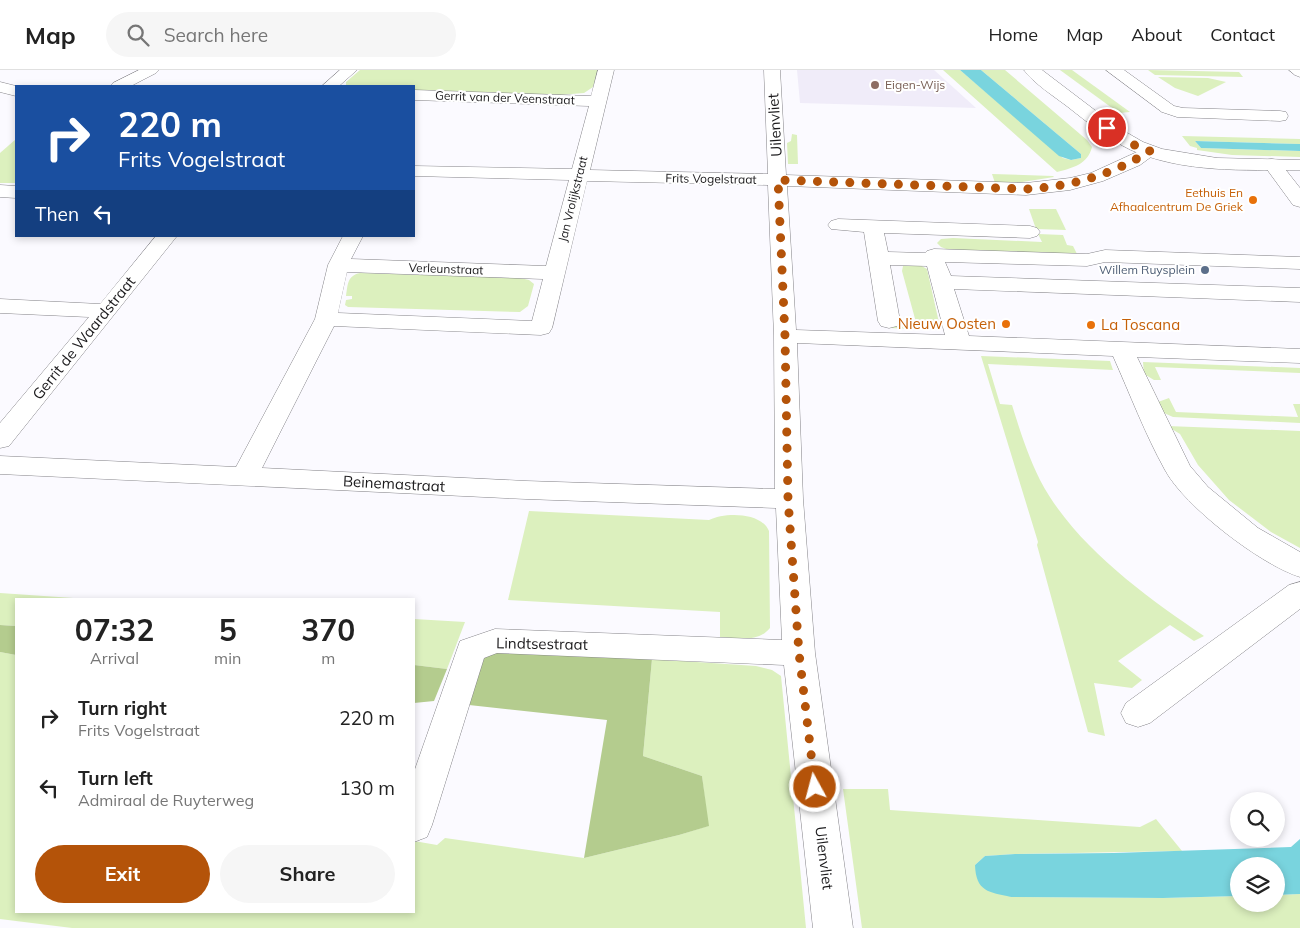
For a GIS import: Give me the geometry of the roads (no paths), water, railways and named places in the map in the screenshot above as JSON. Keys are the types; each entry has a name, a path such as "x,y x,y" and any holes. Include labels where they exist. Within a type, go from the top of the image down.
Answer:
{"street":[{"path":"122,85 151,70"},
{"path":"331,85 349,70"},
{"name":"Jan Vrolijkstraat","path":"326,319 541,328 606,70"},
{"name":"Uilenvliet","path":"772,70 785,336 788,499 799,653 833,928"},
{"path":"1032,70 1107,128 1136,146 1150,151 1182,159 1208,162 1300,165"},
{"path":"1114,70 1168,109 1183,113 1280,116"},
{"path":"0,87 15,91"},
{"name":"Gerrit van der Veenstraat","path":"415,95 597,101"},
{"name":"Frits Vogelstraat","path":"415,171 778,180 1017,189 1070,184 1097,177 1134,161 1150,151"},
{"path":"1272,164 1300,201"},
{"path":"0,191 15,192"},
{"path":"838,225 1030,232"},
{"path":"873,226 889,321"},
{"path":"926,228 959,343"},
{"name":"Gerrit de Waardstraat","path":"0,440 166,237"},
{"path":"244,477 326,319 338,265 352,237"},
{"path":"877,258 935,257 1087,260 1105,256 1300,263"},
{"name":"Verleunstraat","path":"338,265 554,273"},
{"path":"941,282 1300,295"},
{"path":"0,306 107,310"},
{"path":"785,336 1300,356"},
{"path":"1122,350 1165,446 1178,470 1193,488 1248,535 1300,566"},
{"name":"Beinemastraat","path":"0,465 788,499"},
{"path":"1138,714 1300,593"},
{"name":"Lindtsestraat","path":"415,823 471,650 494,641 799,653"}],"water":[{"path":"960,70 981,70 1081,154 1081,158 1071,160 1059,156"},
{"path":"1195,141 1300,144 1300,151 1201,148"},
{"path":"1300,839 1300,894 1285,895 1285,857 1230,857 1230,896 1163,898 1011,897 990,892 981,886 976,874 975,865 985,856 1015,854 1114,853 1291,847"}],"place":[{"name":"Eigen-Wijs","path":"875,85"},
{"name":"Eethuis En Afhaalcentrum De Griek","path":"1253,200"},
{"name":"Willem Ruysplein","path":"1205,270"},
{"name":"Nieuw Oosten","path":"1006,324"},
{"name":"La Toscana","path":"1091,325"}]}
